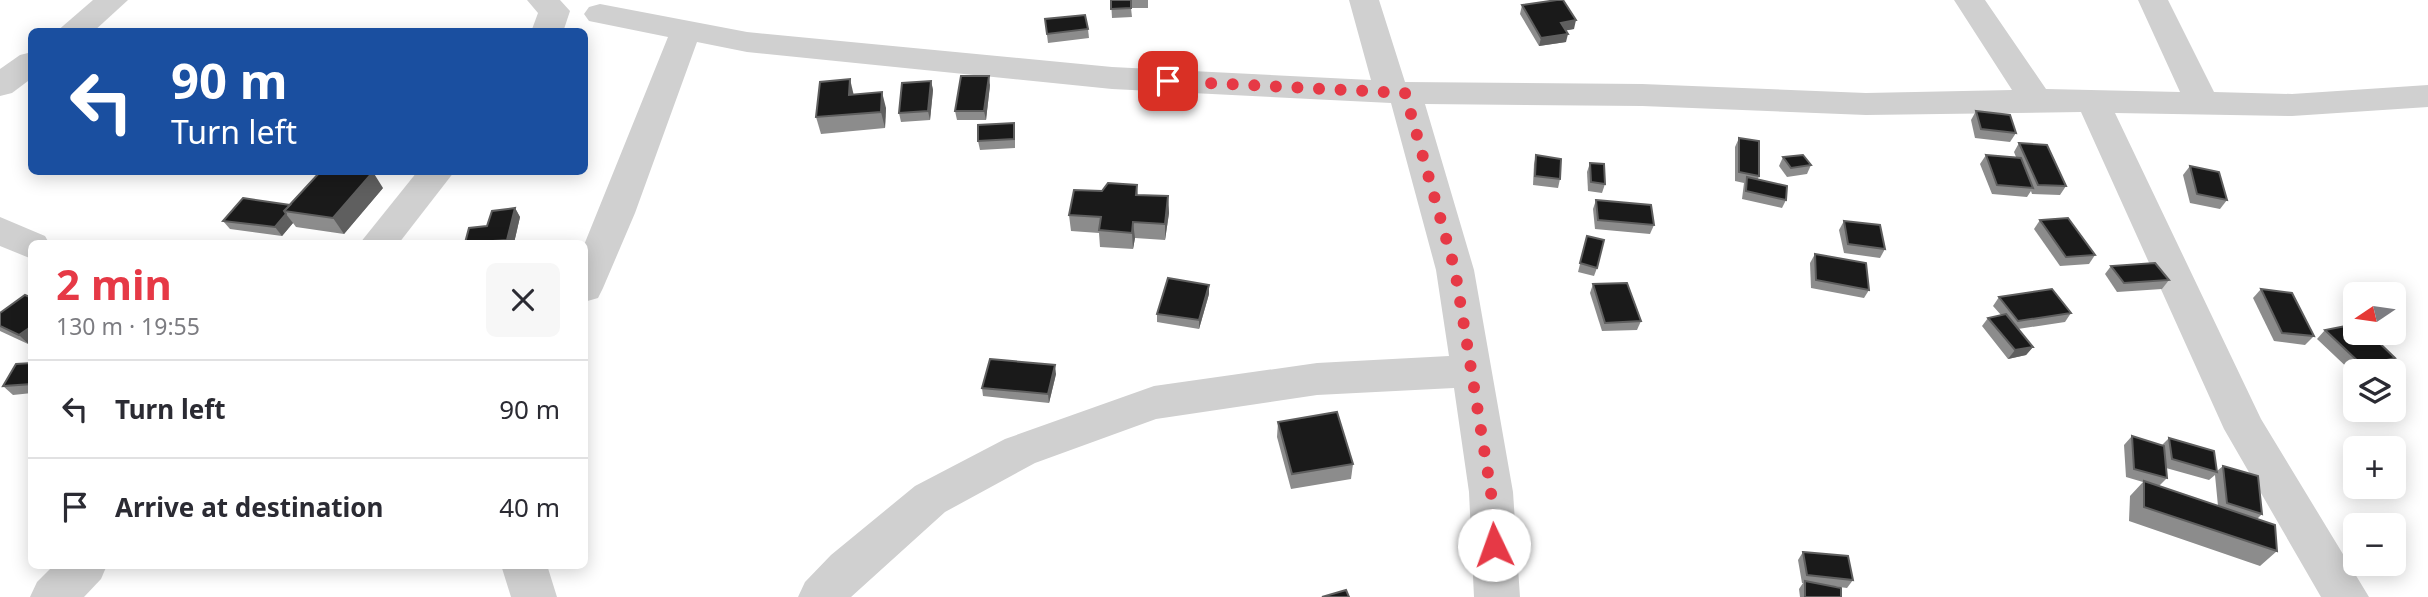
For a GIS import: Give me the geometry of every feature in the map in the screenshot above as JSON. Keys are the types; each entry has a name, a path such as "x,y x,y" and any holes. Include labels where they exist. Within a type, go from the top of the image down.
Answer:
{"street":[{"path":"77,28 113,0"},
{"path":"542,0 554,11 548,28"},
{"path":"1364,0 1398,92 1455,270 1491,492 1497,597"},
{"path":"1969,0 2036,100"},
{"path":"2153,0 2202,103"},
{"path":"600,13 652,11 686,30 747,42 1112,78 1398,92 1642,96 1866,104 2036,100 2292,105 2428,96"},
{"path":"588,279 617,213 686,30"},
{"path":"0,85 28,65"},
{"path":"2093,101 2245,429 2346,597"},
{"path":"380,240 434,175"},
{"path":"0,230 28,244"},
{"path":"821,597 847,569 930,499 1020,452 1154,403 1317,379 1471,371"},
{"path":"52,597 81,569"},
{"path":"525,569 534,597"}],"building":[{"path":"1111,0 1131,0 1131,8 1111,9"},
{"path":"1563,0 1576,20 1561,23 1568,34 1541,38 1522,5"},
{"path":"1085,15 1088,29 1047,34 1045,19"},
{"path":"961,76 989,76 984,111 955,111"},
{"path":"850,79 849,95 882,92 881,112 816,117 820,82"},
{"path":"931,81 928,111 899,113 902,83"},
{"path":"1976,111 2010,115 2016,133 1981,129"},
{"path":"1014,123 1014,139 978,141 978,125"},
{"path":"1739,138 1759,141 1759,176 1739,172"},
{"path":"2019,143 2047,145 2066,186 2038,185"},
{"path":"1536,155 1561,159 1560,179 1535,176"},
{"path":"1803,155 1811,165 1791,168 1783,157"},
{"path":"1986,155 2021,158 2033,188 1997,185"},
{"path":"1590,163 1604,164 1605,184 1591,182"},
{"path":"2190,166 2219,172 2227,200 2197,194"},
{"path":"317,175 370,175 333,218 284,211"},
{"path":"1747,177 1787,186 1786,200 1746,191"},
{"path":"1108,183 1137,185 1136,195 1168,196 1165,224 1133,222 1132,233 1099,230 1101,217 1069,215 1074,190 1102,191"},
{"path":"243,198 290,205 275,227 223,221"},
{"path":"1596,200 1651,205 1654,225 1598,220"},
{"path":"515,208 507,240 466,240 469,228 487,226 492,211"},
{"path":"2068,218 2095,255 2066,257 2040,220"},
{"path":"1844,221 1880,225 1885,249 1848,244"},
{"path":"1587,236 1604,240 1597,268 1580,263"},
{"path":"1815,254 1866,263 1869,290 1816,280"},
{"path":"2155,263 2169,280 2124,283 2111,266"},
{"path":"1168,278 1209,285 1199,320 1157,314"},
{"path":"1627,283 1641,321 1605,323 1593,284"},
{"path":"2052,289 2071,313 2018,321 1999,297"},
{"path":"2261,289 2292,293 2314,336 2282,333"},
{"path":"25,295 28,296 28,329 19,335 0,326 0,313"},
{"path":"2006,314 2033,347 2015,350 1988,318"},
{"path":"2343,327 2343,345 2382,345 2395,358 2356,359 2325,330"},
{"path":"990,359 1055,365 1048,394 982,388"},
{"path":"28,363 28,384 3,386 16,364"},
{"path":"1337,412 1353,464 1292,474 1278,422"},
{"path":"2132,436 2164,446 2167,478 2134,469"},
{"path":"2169,438 2214,451 2217,472 2172,459"},
{"path":"2223,466 2258,476 2262,514 2227,503"},
{"path":"2144,481 2275,525 2277,551 2144,507"},
{"path":"1803,552 1848,556 1853,580 1807,575"},
{"path":"1805,581 1841,588 1841,597 1805,597"},
{"path":"1346,590 1349,597 1322,597"}],"route":[{"path":"1168,81 1405,93 1455,270 1491,492 1494,545"}]}
